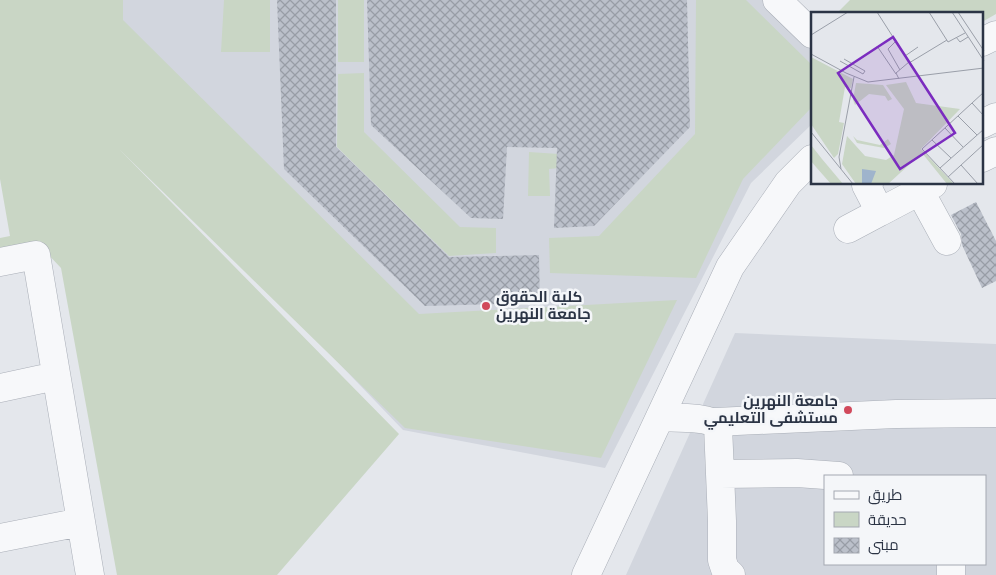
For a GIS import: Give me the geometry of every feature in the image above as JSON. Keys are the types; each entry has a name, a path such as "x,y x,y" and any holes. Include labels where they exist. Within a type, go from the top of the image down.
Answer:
{"street":[{"path":"777,0 811,33"},
{"path":"984,41 996,35"},
{"path":"984,123 996,117"},
{"path":"984,157 996,151"},
{"path":"586,575 730,268 788,183 811,160"},
{"path":"866,185 880,212"},
{"path":"848,229 923,186 947,241"},
{"path":"0,262 36,255 90,575"},
{"path":"0,388 56,376"},
{"path":"660,417 715,422 896,414 996,413"},
{"path":"715,422 719,430 722,560 729,575"},
{"path":"720,474 797,473 826,475"},
{"path":"0,538 81,522"}],"shaded area":[{"name":"كلية الحقوق جامعة النهرين","path":"107,0 777,0 811,33 811,125 751,183 605,468 403,430 107,122"},
{"name":"جامعة النهرين مستشفى التعليمي","path":"735,333 996,344 996,575 626,575"}],"green space":[{"path":"0,0 123,0 123,20 419,314 677,300 601,458 405,428 119,149 399,434 277,575 117,575 61,268 44,250 0,258 0,238 10,236 0,179"},
{"path":"224,0 270,0 270,52 221,52"},
{"path":"338,0 364,0 364,62 338,62"},
{"path":"696,0 746,0 811,64 811,108 743,179 696,278 550,273 549,238 599,236 695,134"},
{"path":"850,0 996,0 996,14 984,21 984,12 838,12"},
{"path":"364,73 364,132 460,227 496,228 496,253 449,256 337,147 338,74"},
{"path":"529,152 559,154 568,167 549,169 550,196 528,196"}],"building":[{"path":"277,0 336,0 336,147 449,257 539,255 540,303 425,306 284,169"},
{"path":"367,0 687,0 690,127 594,226 554,228 557,148 507,147 503,219 471,218 371,125"},
{"path":"976,202 996,241 996,281 982,288 962,245 961,234 951,215"}],"place":[{"name":"كلية الحقوق جامعة النهرين","path":"486,306"},
{"name":"جامعة النهرين مستشفى التعليمي","path":"848,410"}]}
